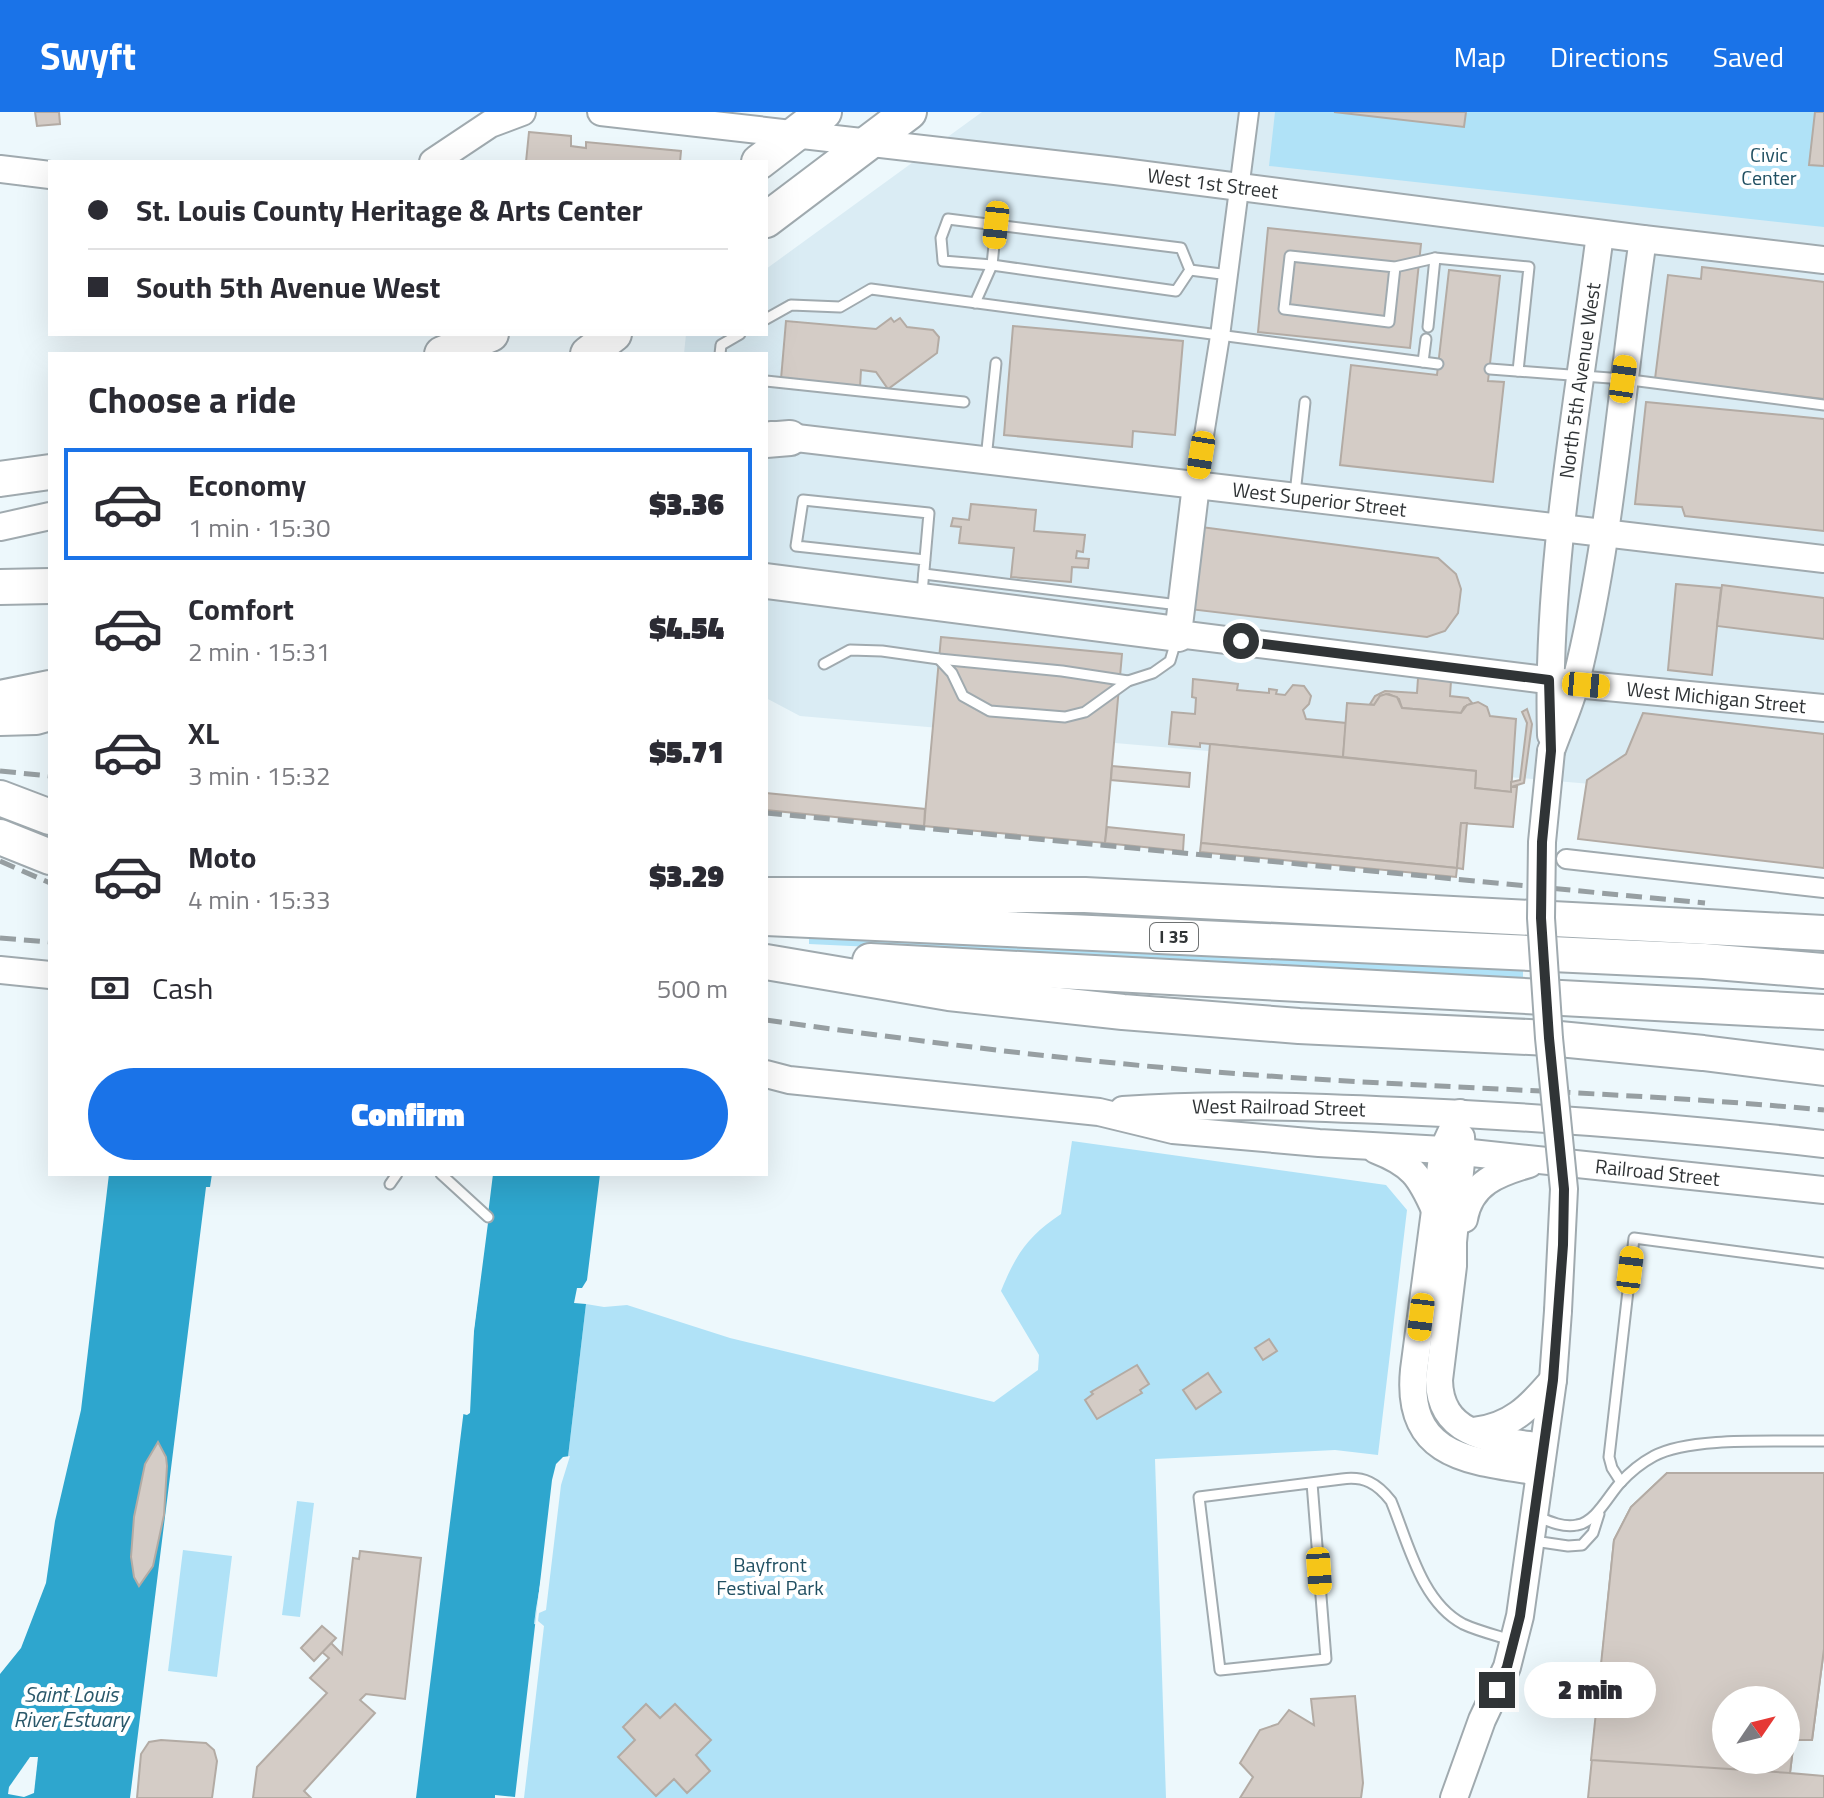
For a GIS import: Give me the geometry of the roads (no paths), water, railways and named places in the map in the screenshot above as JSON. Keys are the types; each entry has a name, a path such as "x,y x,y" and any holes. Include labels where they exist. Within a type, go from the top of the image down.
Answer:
{"highway":[{"path":"762,160 824,112"},
{"path":"768,218 909,112"},
{"path":"447,352 486,336"},
{"path":"0,466 48,461"},
{"path":"0,479 48,472"},
{"path":"0,496 48,489"},
{"path":"768,581 923,587 1180,619"},
{"path":"0,587 48,586"},
{"path":"0,698 48,688"},
{"path":"0,718 48,714"},
{"path":"0,798 48,816"},
{"path":"0,837 48,856"},
{"path":"768,895 1085,895 1824,933"},
{"name":"I 35","path":"768,918 1582,958 1704,961 1824,971"},
{"path":"768,960 949,993 1123,1012 1299,1026 1549,1038 1824,1068"},
{"name":"I 35","path":"768,960 1824,1012"},
{"path":"1703,1053 1824,1053"}],"street":[{"path":"436,160 490,124 522,112"},
{"name":"West 1st Street","path":"601,112 1241,187 1824,260"},
{"path":"1180,619 1249,112"},
{"path":"0,169 48,175"},
{"name":"North 5th Avenue West","path":"1551,751 1549,680 1560,527 1600,234"},
{"path":"1454,1798 1515,1641 1553,1380 1564,1189 1541,918 1542,842 1551,751 1576,683 1605,532 1643,239"},
{"name":"West Superior Street","path":"774,437 1824,559"},
{"path":"0,527 48,516"},
{"name":"West Michigan Street","path":"1180,619 1549,680 1824,708"},
{"path":"1566,859 1824,888"},
{"path":"0,970 48,975"},
{"name":"West Railroad Street","path":"768,1075 789,1080 1099,1112 1173,1130 1453,1151"},
{"name":"West Railroad Street","path":"1099,1112 1188,1106 1460,1113"},
{"path":"1542,1460 1466,1459 1438,1444 1419,1420 1413,1406 1412,1389 1435,1210 1453,1151 1460,1113 1595,1122 1824,1144"},
{"path":"1358,1145 1395,1158 1415,1171 1435,1210"},
{"path":"1453,1151 1453,1266 1439,1396 1449,1416 1471,1432 1501,1440 1542,1460"},
{"name":"Railroad Street","path":"1453,1151 1824,1190"},
{"path":"1453,1266 1461,1243 1466,1211 1477,1189 1501,1172 1542,1160"},
{"path":"1471,1432 1510,1421 1533,1403 1553,1380"}],"lane":[{"path":"948,219 1181,248 1190,270 1176,291 943,261 941,238 948,219"},
{"path":"975,303 992,265 996,225"},
{"path":"1395,267 1389,322 1284,309 1290,256 1395,267 1435,258 1529,267 1518,371"},
{"path":"1428,327 1435,258"},
{"path":"1190,270 1229,275"},
{"path":"768,318 791,305 840,307 871,289 1438,364"},
{"path":"720,352 721,345 737,336"},
{"path":"1423,362 1426,339"},
{"path":"986,462 996,363"},
{"path":"1490,369 1623,379 1824,405"},
{"path":"768,381 964,402"},
{"path":"1295,496 1305,402"},
{"path":"923,587 929,513 803,500 796,546 925,560"},
{"path":"939,659 952,673 963,696 990,711 1065,717 1085,712 1128,681 1153,673 1170,661 1180,619"},
{"path":"824,664 850,650 882,651 1128,681"},
{"path":"390,1184 396,1176"},
{"path":"443,1176 488,1217"},
{"path":"1621,1482 1609,1457 1634,1238 1824,1263"},
{"path":"1532,1527 1576,1526 1588,1521 1621,1482 1650,1459 1672,1448 1824,1441"},
{"path":"1312,1483 1326,1659 1220,1670 1199,1497 1357,1477 1382,1489 1391,1501 1435,1601 1463,1623 1515,1641"},
{"path":"1532,1527 1568,1546 1582,1545 1593,1533 1603,1503"}],"water":[{"name":"Saint Louis River Estuary","path":"109,1176 212,1176 210,1187 206,1187 130,1798 0,1798 0,1674 21,1648 46,1583 55,1521 81,1410"},
{"path":"493,1176 600,1176 587,1280 582,1288 577,1288 574,1303 586,1304 568,1457 557,1484 536,1609 534,1624 540,1625 520,1798 416,1798"}],"railway":[{"path":"0,771 48,776"},
{"path":"768,813 1705,903"},
{"path":"0,861 48,882"},
{"path":"0,938 48,942"},
{"path":"768,1020 972,1047 1179,1069 1824,1110"}],"park label":[{"name":"Civic Center","path":"1769,166"},
{"name":"Bayfront Festival Park","path":"770,1576"}]}
